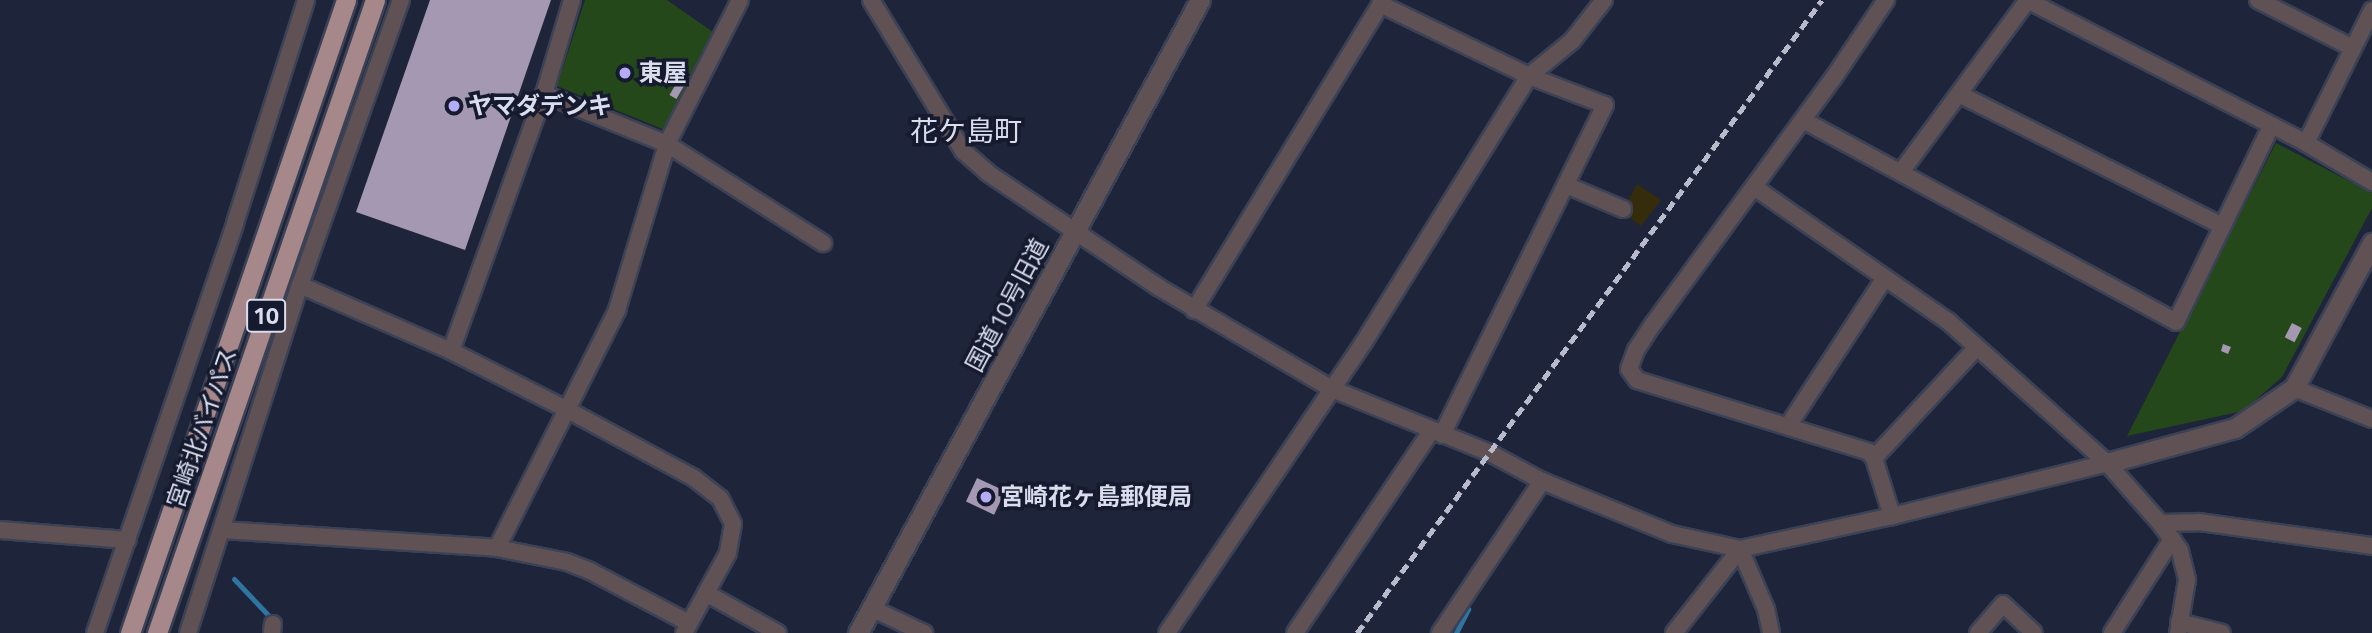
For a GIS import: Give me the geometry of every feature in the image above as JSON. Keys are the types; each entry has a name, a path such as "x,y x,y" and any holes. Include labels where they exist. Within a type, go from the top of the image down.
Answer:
{"highway":[{"name":"宮崎北バイパス","path":"130,633 346,0"},
{"name":"宮崎北バイパス","path":"157,633 375,0"}],"street":[{"path":"95,633 306,0"},
{"path":"188,633 300,285 401,0"},
{"path":"451,351 544,94 572,0"},
{"path":"497,548 617,310 667,144 740,0"},
{"path":"871,0 963,151 988,173 1194,310 1332,389 1490,453 1542,481 1672,534 1740,549 1892,516 2235,428 2294,388 2372,243"},
{"name":"国道10号旧道","path":"858,633 1200,0"},
{"path":"1167,633 1332,389 1529,76 1572,41 1604,0"},
{"path":"1886,0 1803,120 1653,324 1636,350 1629,369 1637,380 1869,452 1874,458 1892,516"},
{"path":"1901,172 2027,0 2306,143 2372,182"},
{"path":"2258,0 2353,48"},
{"path":"1194,310 1382,2 1529,76 1605,105 1436,433 1295,633"},
{"path":"2306,143 2372,10"},
{"path":"1959,93 2223,226"},
{"path":"544,94 667,144 823,243"},
{"path":"1803,120 2176,322 2271,126"},
{"path":"1566,184 1623,209"},
{"path":"1754,187 1949,322 2107,463 2160,523 2180,551 2187,580 2179,628 2222,633"},
{"path":"1788,426 1885,278"},
{"path":"222,530 497,548 567,562 590,571 687,628 727,553 733,524 720,498 694,478 451,351 300,285"},
{"path":"1874,458 1977,347"},
{"path":"2294,388 2372,419"},
{"path":"1440,633 1542,481"},
{"path":"2160,523 2199,522 2372,547"},
{"path":"0,530 128,540"},
{"path":"2112,633 2172,539"},
{"path":"1674,633 1740,549"},
{"path":"1740,549 1766,609 1771,633"},
{"path":"706,593 778,633"},
{"path":"1978,633 2003,604 2035,633"},
{"path":"871,608 924,633"}],"green space":[{"path":"585,0 667,0 713,32 665,130 557,86"},
{"path":"2276,143 2372,193 2372,208 2282,377 2243,411 2127,436"}],"sand":[{"path":"1637,184 1661,200 1641,226 1622,212"}],"building":[{"name":"ヤマダデンキ","path":"430,0 551,0 465,250 356,212"},
{"name":"東屋","path":"622,67 631,71 628,79 618,76"},
{"path":"677,82 684,86 676,99 670,95"},
{"path":"2292,323 2302,328 2295,342 2285,337"},
{"path":"2223,344 2231,347 2228,354 2221,351"},
{"name":"宮崎花ヶ島郵便局","path":"977,478 1005,491 994,515 966,502"}],"waterway":[{"path":"234,579 268,615 266,625"},
{"path":"1456,633 1468,609"}],"railway":[{"path":"1357,633 1822,0"}],"place":[{"name":"東屋","path":"625,73"},
{"name":"ヤマダデンキ","path":"454,106"},
{"name":"宮崎花ヶ島郵便局","path":"986,497"}],"district":[{"name":"花ケ島町","path":"966,131"}]}
